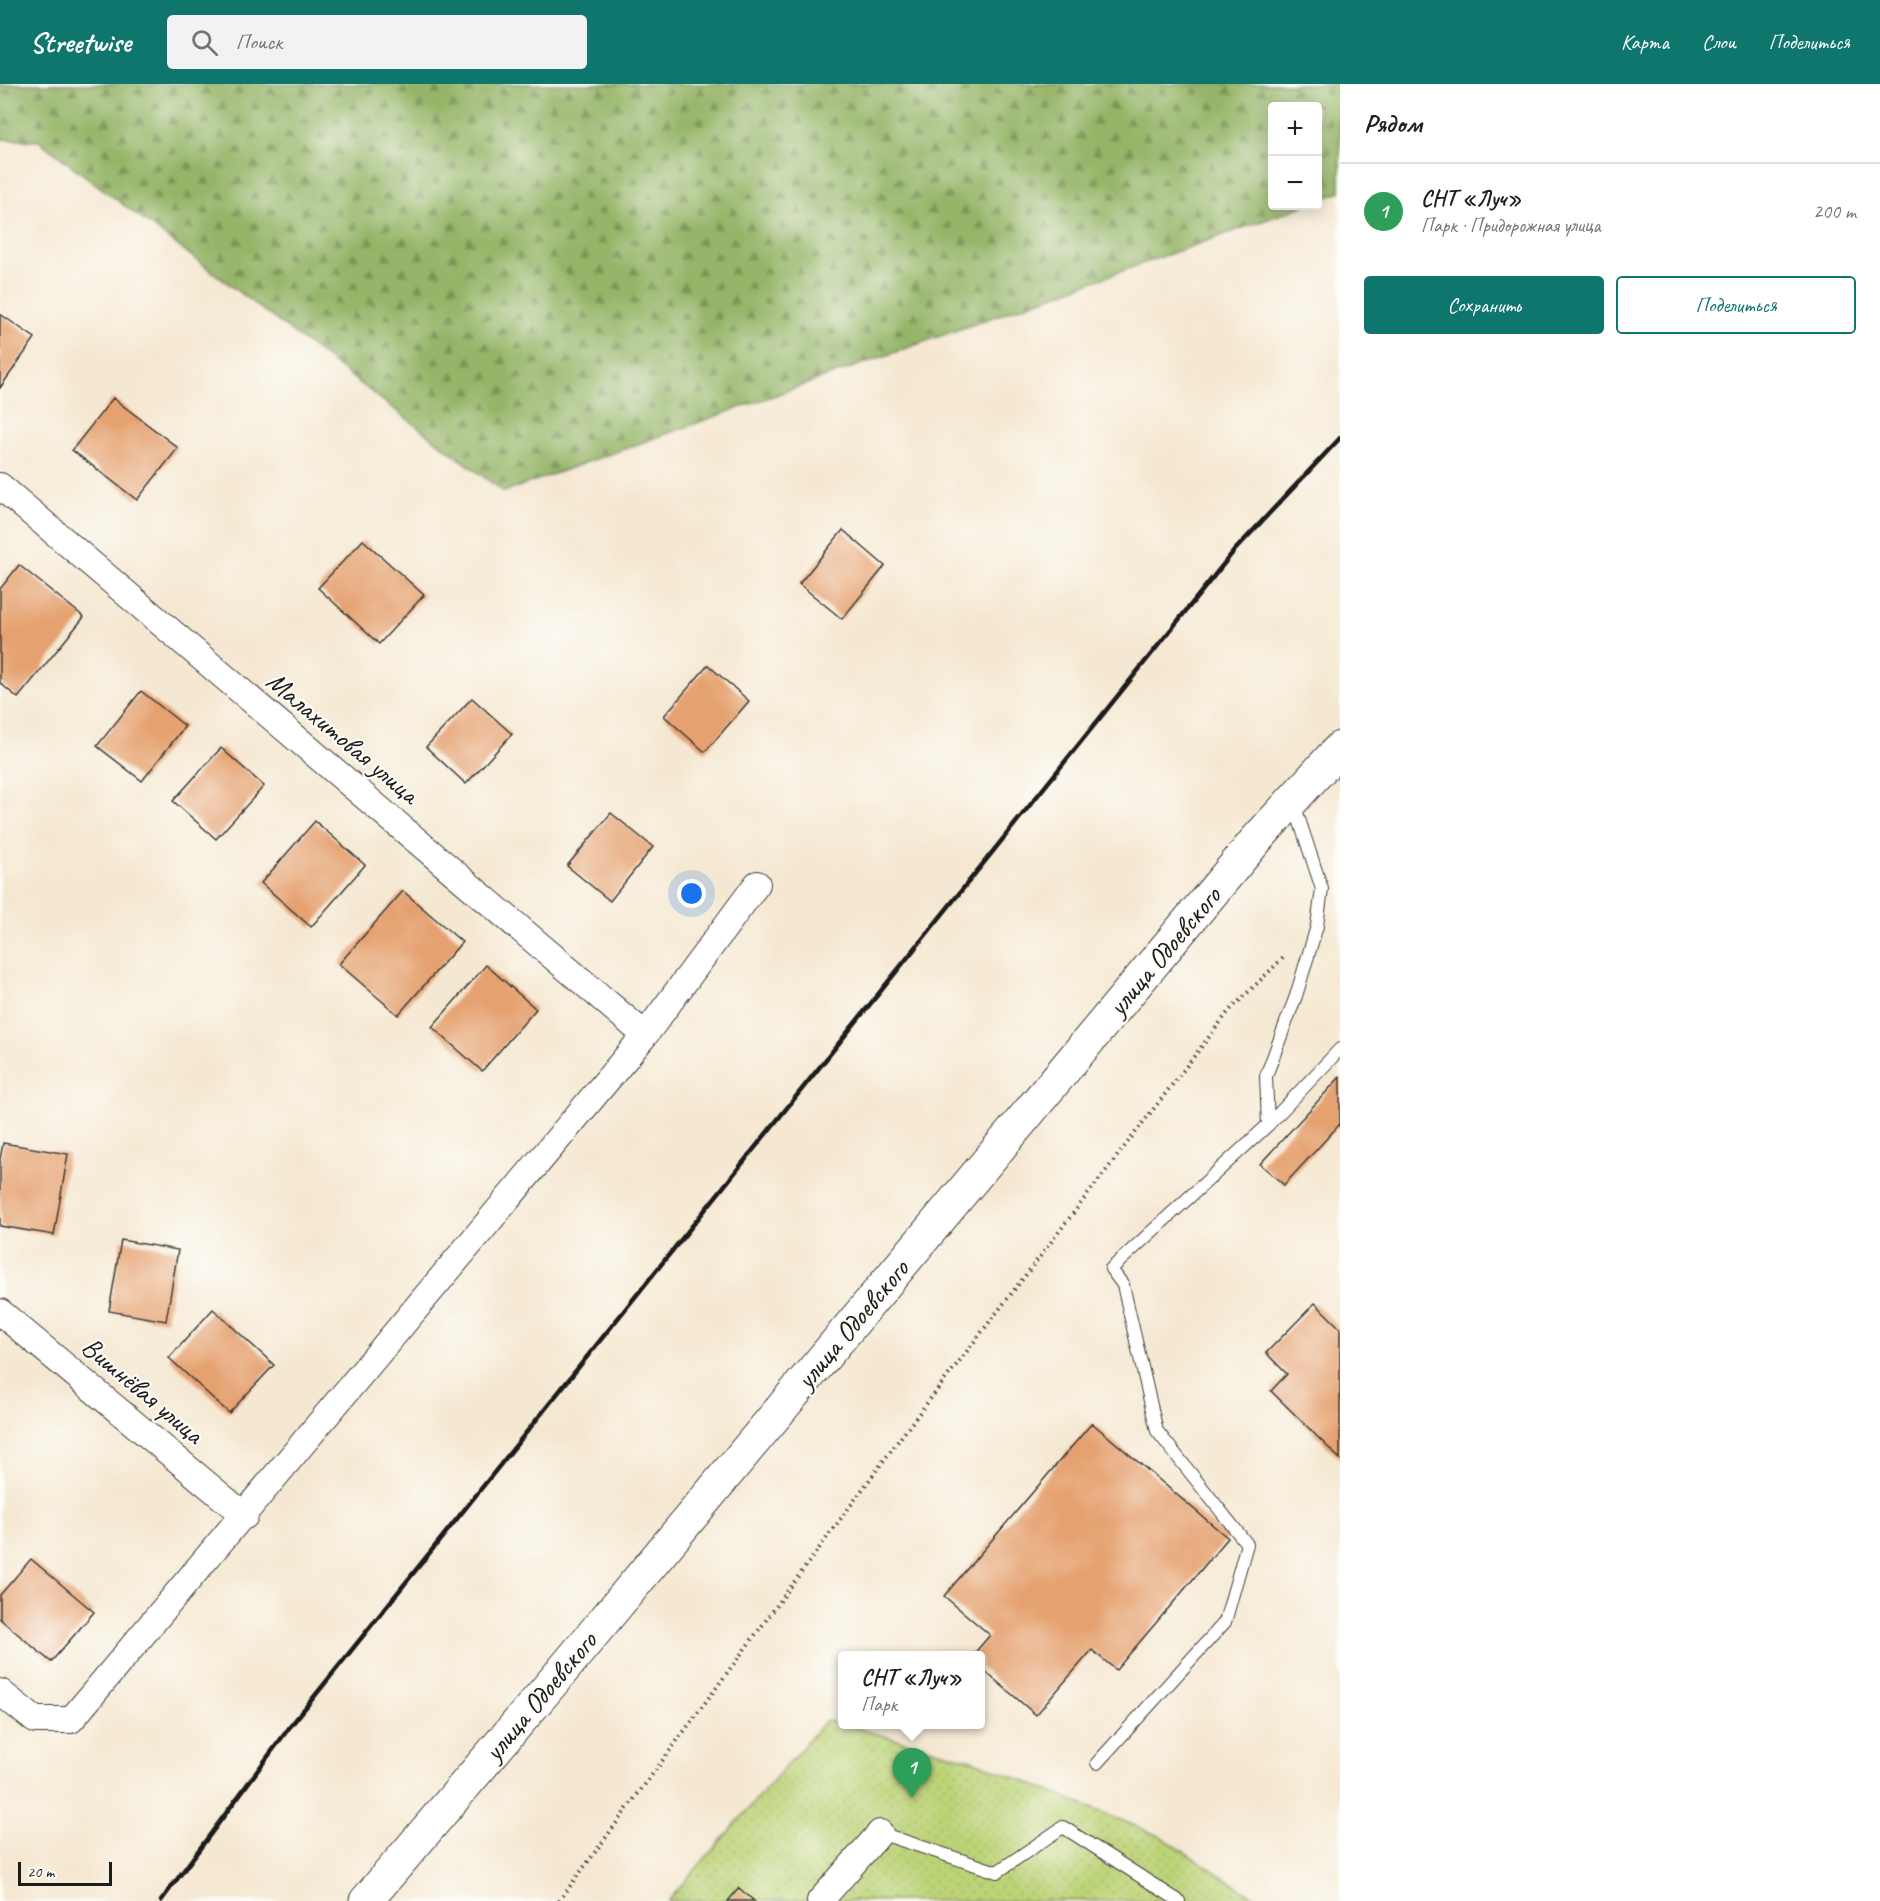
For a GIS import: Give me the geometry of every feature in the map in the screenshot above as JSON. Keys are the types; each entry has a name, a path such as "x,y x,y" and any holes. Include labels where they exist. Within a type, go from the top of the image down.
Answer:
{"street":[{"name":"Малахитовая улица","path":"0,486 645,1035"},
{"name":"улица Одоевского","path":"366,1901 1340,747"},
{"path":"0,1692 35,1720 72,1720 245,1516 645,1035 757,884"},
{"name":"Вишнёвая улица","path":"0,1312 245,1516"},
{"path":"820,1901 880,1833"}],"lane":[{"path":"1268,1125 1266,1076 1296,996 1317,926 1322,889 1293,800"},
{"path":"1097,1763 1225,1622 1247,1544 1157,1431 1123,1285 1111,1269 1268,1125 1340,1049"},
{"path":"880,1833 997,1872 1063,1827 1179,1901"}],"path":[{"path":"559,1901 904,1433 1229,1011 1317,926"}],"green space":[{"path":"0,84 1340,84 1340,192 1322,199 1322,102 1268,102 1268,210 1293,210 504,492 39,141 0,139"},
{"path":"826,1720 838,1723 838,1729 859,1729 972,1760 1160,1836 1260,1901 668,1901"}],"building":[{"path":"0,314 35,338 0,388"},
{"path":"113,398 178,448 137,500 72,450"},
{"path":"843,530 885,566 842,619 799,584"},
{"path":"363,540 424,595 379,644 318,588"},
{"path":"19,565 84,617 18,698 0,683 0,589"},
{"path":"708,665 749,701 705,752 664,716"},
{"path":"141,691 185,726 142,781 97,746"},
{"path":"472,698 512,734 466,784 426,747"},
{"path":"221,748 264,786 216,839 173,801"},
{"path":"611,813 653,847 610,901 567,866"},
{"path":"315,821 365,865 311,927 261,883"},
{"path":"403,891 462,942 398,1015 339,964"},
{"path":"486,965 536,1009 482,1071 432,1027"},
{"path":"1340,1077 1340,1124 1284,1185 1260,1164"},
{"path":"3,1143 68,1154 54,1235 0,1226 0,1159"},
{"path":"121,1240 178,1250 166,1321 109,1311"},
{"path":"1315,1303 1340,1328 1340,1459 1271,1391 1287,1374 1266,1353"},
{"path":"213,1309 274,1365 229,1413 169,1358"},
{"path":"1092,1423 1228,1538 1116,1670 1092,1650 1036,1715 985,1671 985,1651 976,1651 990,1635 944,1596"},
{"path":"31,1559 94,1612 51,1662 0,1619 0,1595"},
{"path":"739,1888 754,1901 728,1901"}],"railway":[{"path":"161,1901 289,1728 1234,551 1340,438"}],"place":[{"name":"СНТ «Луч»","path":"912,1798"}]}
